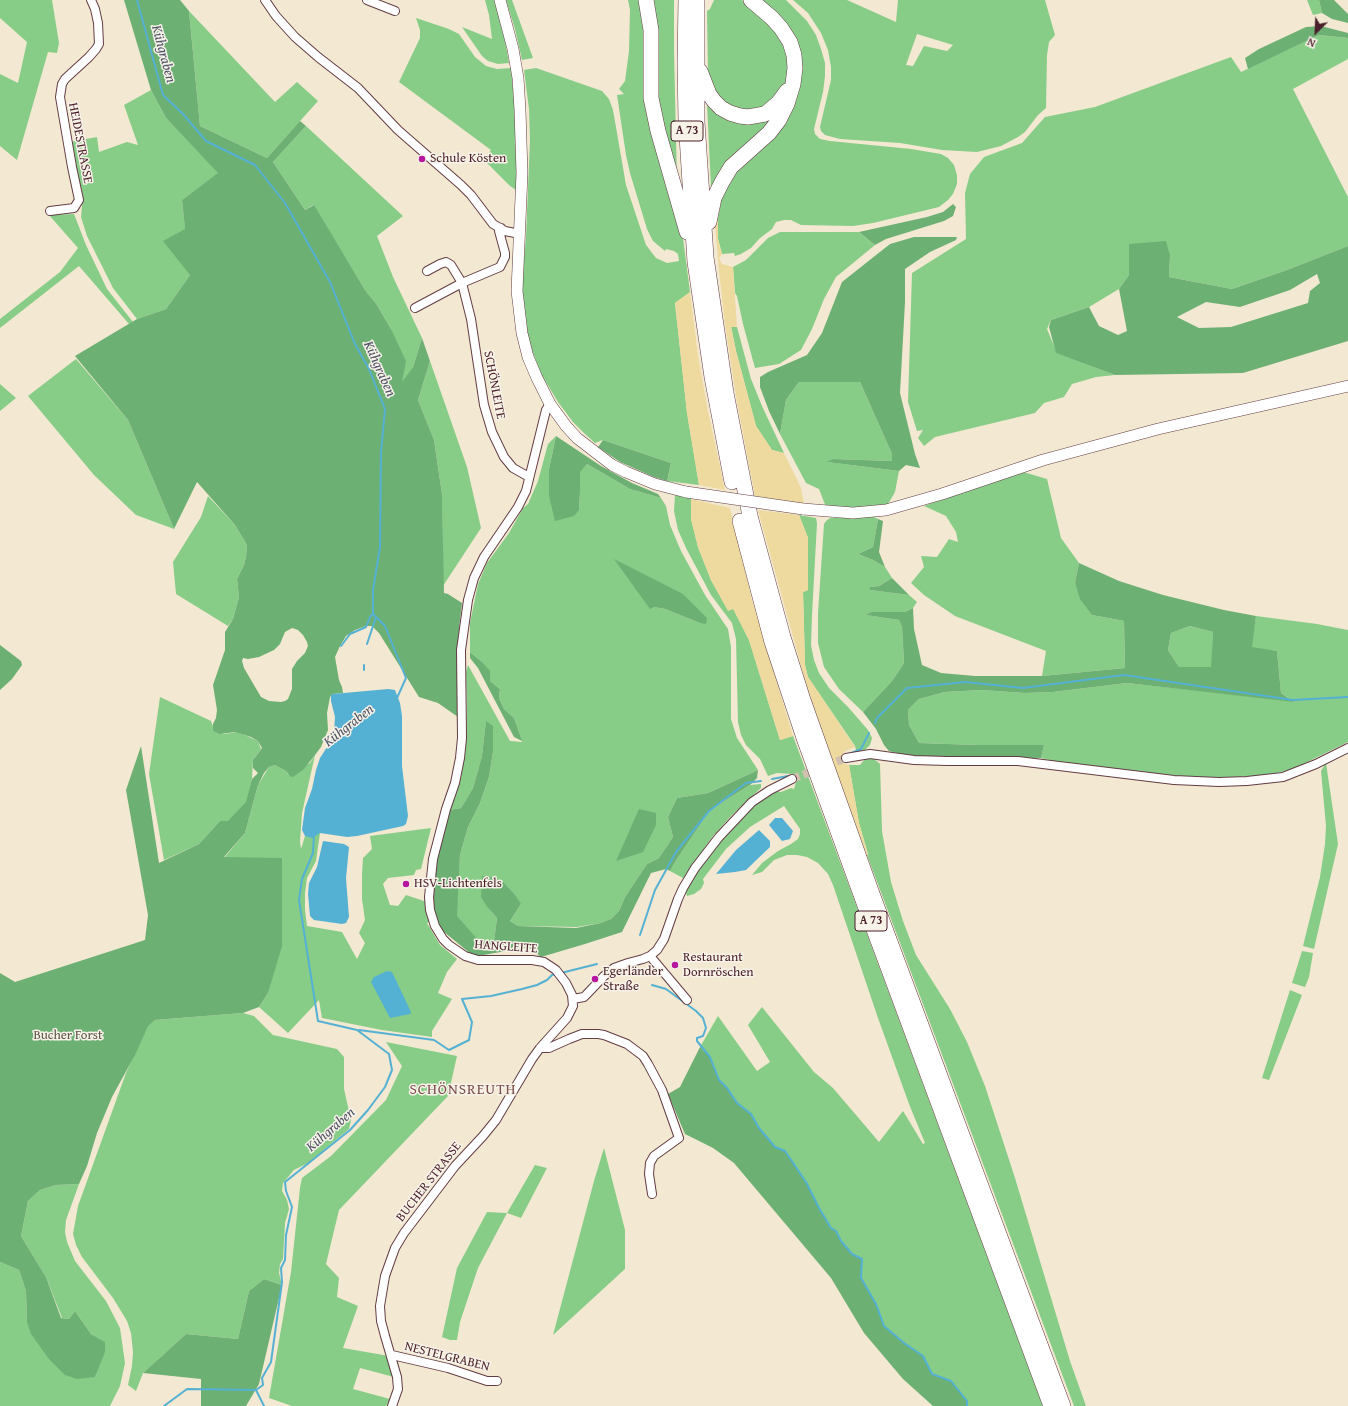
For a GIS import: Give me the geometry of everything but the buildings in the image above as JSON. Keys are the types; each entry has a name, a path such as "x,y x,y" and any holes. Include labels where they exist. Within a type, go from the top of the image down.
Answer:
{"highway":[{"path":"646,0 651,30 651,98 658,131 701,260"},
{"name":"A 73","path":"686,0 686,120 712,377 720,427 740,518 772,642 804,738 860,892 1051,1406"},
{"name":"A 73","path":"697,0 696,62 701,260 716,334 736,451 750,516 783,637 803,700 872,891 1063,1406"},
{"path":"701,260 712,206 722,182 731,168 769,132 779,120 787,104 793,84 795,68 794,54 790,42 772,18 751,0"},
{"path":"696,62 709,94 714,101 721,108 740,116 748,117 764,114 778,103 793,84"}],"street":[{"name":"HEIDESTRASSE","path":"50,211 74,208 79,200 60,97 62,84 89,57 99,44 98,23 95,9 91,0"},
{"path":"265,0 276,16 295,38 358,88 398,130 471,195 493,224 503,229 520,234"},
{"path":"367,0 396,11"},
{"path":"500,0 518,78 522,153 517,291 522,333 528,357 550,404 566,426 577,438 612,465 626,472 655,484 686,492 803,509 853,513 886,510 942,494 1043,460 1158,429 1348,386"},
{"path":"415,308 462,283 497,269 505,257 499,231 503,229"},
{"name":"SCHÖNLEITE","path":"427,271 446,262 451,265 462,283 471,320 484,405 492,432 504,457 513,468 529,477"},
{"path":"529,477 546,410 550,404"},
{"name":"HANGLEITE","path":"529,477 526,491 518,507 484,557 474,578 464,622 461,650 462,738 460,758 455,783 446,809 433,858 429,897 432,918 439,932 449,945 465,956 482,960 540,961 558,973 570,990 573,999"},
{"path":"846,758 870,754 914,760 1018,761 1174,780 1247,781 1283,777 1316,764 1348,748"},
{"path":"573,999 584,997 614,968 650,956 657,950 664,939 683,888 695,868 719,836 743,810 760,796 792,779"},
{"path":"650,956 687,1000"},
{"name":"BUCHER STRASSE","path":"392,1406 396,1396 398,1382 392,1356 385,1336 380,1306 385,1276 395,1248 404,1233 455,1166 496,1120 540,1048 568,1018 572,1009 573,999"},
{"path":"540,1048 549,1048 582,1034 598,1034 627,1044 643,1056 662,1090 679,1138 660,1152 650,1163 649,1174 652,1194"},
{"name":"NESTELGRABEN","path":"392,1356 448,1368 487,1381 497,1381"}],"green space":[{"path":"0,0 52,0 59,43 57,53 48,52 17,160 0,146 0,74 18,83 27,42 0,18"},
{"name":"Bucher Forst","path":"124,0 180,0 189,11 200,126 267,158 300,121 306,126 273,162 305,210 314,205 365,290 377,305 391,329 406,361 402,382 413,367 422,338 430,361 418,400 434,440 442,494 444,593 462,603 459,628 458,717 438,703 419,697 379,633 372,626 366,626 355,630 346,636 335,657 343,693 333,694 330,697 327,713 328,730 321,747 304,769 293,777 275,765 269,767 264,773 258,785 245,833 224,857 282,858 282,946 268,993 259,1007 243,1013 155,1020 148,1026 135,1055 112,1097 97,1133 87,1166 79,1184 56,1185 40,1190 28,1201 21,1236 46,1277 61,1318 69,1319 75,1311 91,1334 105,1342 105,1352 95,1377 77,1379 65,1375 49,1359 31,1334 27,1322 26,1291 19,1270 0,1262 0,973 15,982 145,940 148,915 126,790 141,746 159,863 199,844 220,821 228,821 246,802 252,779 258,773 253,768 253,760 262,748 258,741 251,737 235,732 220,734 213,730 217,710 213,685 225,650 225,632 233,619 239,597 237,579 244,565 247,545 235,525 197,482 174,529 128,420 75,356 137,319 166,309 190,275 163,241 185,229 182,200 218,173 166,118 151,90","holes":["292,628 298,630 303,635 308,646 305,653 292,669 292,689 288,699 281,702 269,701 261,697 244,668 242,661 243,658 248,659 259,657 274,650 280,644 285,632"]},
{"path":"485,0 495,0 500,14 509,63 498,64 488,61 482,56 462,27 492,39 489,15"},
{"path":"506,0 512,0 533,58 522,60 515,29"},
{"path":"628,0 643,0 649,53 683,238 690,292 675,303 687,413 699,485 667,481 671,463 603,440 595,443 573,422 558,402 540,372 528,338 523,307 523,269 526,237 530,140 529,109 524,70 536,68 602,91 609,99 613,110 626,185 646,245 656,258 667,263 679,261 678,254 674,251 666,249 665,251 653,241 647,229 626,155 617,95 624,94 619,89 625,81 629,51 630,10"},
{"path":"651,0 674,0 677,182 659,103"},
{"path":"714,0 742,0 778,34 789,58 786,86 765,108 739,111 718,98 708,74 707,11 710,9"},
{"path":"759,0 786,0 807,21 816,35 825,63 825,76 823,92 814,129 815,134 820,139 830,141 911,149 941,154 948,158 954,165 957,175 957,184 953,194 948,200 939,207 873,223 853,226 801,225 791,220 784,220 776,222 772,229 760,238 751,248 741,254 735,256 734,253 722,254 718,239 718,218 721,203 718,205 727,183 801,75"},
{"path":"793,0 847,0 896,22 898,0 1045,0 1055,35 1049,42 1047,55 1046,108 1038,115 1025,132 1018,137 1001,146 977,152 942,150 900,143 840,139 825,135 821,131 820,127 831,80 831,67 828,50 821,33 808,13","holes":["917,34 953,45 947,51 924,46 913,66 906,65"]},
{"path":"1307,0 1319,0 1322,13 1313,15"},
{"path":"1319,0 1334,0 1348,14 1348,23 1332,19 1322,13"},
{"path":"189,11 275,102 297,82 318,101 267,158 200,126"},
{"path":"416,18 459,34 475,57 486,66 497,69 511,68 517,130 516,190 484,160 491,150 399,82 420,38 420,30"},
{"path":"1321,26 1348,33 1348,38 1319,35 1248,69 1245,58 1259,49 1306,27"},
{"path":"1319,35 1348,38 1348,59 1293,89 1348,197 1348,246 1287,270 1232,289 1169,277 1170,256 1129,275 1119,289 1089,307 1051,320 1047,329 1057,353 1115,375 1096,377 1072,384 1064,397 1044,403 1035,413 935,437 924,446 918,438 923,430 917,431 908,402 912,273 966,239 965,193 970,174 984,157 1022,143 1045,117 1095,107 1231,57 1241,72"},
{"path":"151,90 166,118 219,173 182,200 190,275 166,309 137,319 113,288 87,236 81,217 83,196 70,142 97,137 99,152 127,142 138,145 124,105"},
{"path":"707,104 720,114 778,112 713,188 711,187"},
{"path":"306,126 403,216 377,236 393,277 422,338 413,367 402,383 391,329 377,305 365,290 313,205 305,210 273,162"},
{"path":"953,204 956,207 953,216 944,221 886,239 875,245 859,232 927,217 943,212"},
{"path":"74,214 86,245 107,289 133,322 129,324 79,266 0,328 0,319 60,272 78,248 49,215"},
{"path":"780,232 859,232 875,245 836,277 824,299 812,329 801,350 779,364 755,368 735,293 733,267 746,260 768,238"},
{"path":"914,237 957,237 956,240 930,252 905,269 905,302 900,393 915,454 920,468 906,465 899,471 827,462 833,459 892,461 892,454 860,382 799,382 786,400 780,434 760,387 760,377 807,355 822,333 842,282 890,244"},
{"path":"1166,241 1170,256 1169,277 1232,289 1287,270 1348,246 1348,341 1243,373 1115,375 1056,353 1049,327 1051,320 1089,307 1099,326 1118,335 1127,331 1119,289 1129,275 1129,244","holes":["1317,274 1320,283 1310,291 1308,303 1231,327 1199,328 1177,317 1206,302 1240,307 1290,290"]},
{"path":"731,326 737,327 751,379 784,453 772,450 756,426 736,351"},
{"path":"76,359 128,420 174,529 136,515 94,475 28,396"},
{"path":"430,361 467,467 481,528 443,586 442,494 434,440 418,400"},
{"path":"799,382 860,382 892,454 892,461 834,459 828,462 899,471 895,492 888,504 854,508 826,507 819,489 806,483 780,434 786,400"},
{"path":"0,384 16,398 0,411"},
{"path":"556,436 549,469 579,510 579,472 587,464 630,489 661,498 666,506 670,525 681,551 705,595 728,629 731,647 731,719 737,738 758,770 708,793 677,798 668,817 673,837 659,858 647,864 625,897 619,911 611,919 601,923 577,927 518,926 510,921 521,904 488,908 497,918 494,943 477,940 456,916 460,855 468,827 480,803 489,777 493,752 486,722 482,756 473,788 461,808 449,810 461,777 466,747 466,672 468,665 510,741 522,742 514,718 504,709 499,698 500,689 490,681 481,661 470,652 470,623 478,584 487,563 509,533 523,508 528,504 538,481 548,444","holes":["683,594 706,623 700,623 665,609 654,607"]},
{"path":"556,436 601,466 632,483 658,494 661,498 630,489 587,464 580,472 579,510 574,516 555,521 549,496 549,469"},
{"path":"603,440 671,463 667,481 620,462 598,447"},
{"path":"1020,471 1047,479 1061,538 1079,563 1075,582 1092,615 1124,621 1125,668 1042,676 1046,651 955,616 924,595 911,583 924,567 921,556 937,557 949,539 958,542 956,532 946,516 924,506"},
{"path":"675,495 691,499 691,519 698,547 711,580 728,610 733,608 749,640 780,740 793,736 1043,1406 967,1406 967,1401 951,1381 932,1374 923,1356 904,1343 884,1326 876,1304 861,1278 862,1259 852,1254 841,1241 836,1231 831,1228 806,1182 785,1151 775,1147 759,1128 751,1114 737,1103 727,1088 719,1080 710,1057 700,1047 718,1016 757,1071 770,1062 748,1025 762,1007 814,1072 833,1088 879,1142 903,1111 923,1144 925,1143 909,1104 828,874 818,863 807,857 787,855 774,860 762,872 752,875 762,863 798,839 800,829 784,806 750,827 726,849 703,879 704,883 701,889 694,894 687,896 686,893 689,885 698,869 752,805 774,791 781,792 791,788 794,789 796,782 795,776 792,774 777,773 768,776 760,759 746,745 741,735 738,722 736,639 732,623 711,595 678,530 674,511"},
{"path":"208,496 235,525 247,545 244,565 237,579 239,597 233,619 228,626 176,594 173,562 201,517"},
{"path":"799,515 816,518 817,523 811,645 814,660 819,673 829,688 868,730 872,738 870,745 864,751 857,754 855,746 808,677 805,665 803,592 808,590 808,538"},
{"path":"874,517 878,519 873,547 858,554 885,567 892,578 879,586 870,587 870,590 909,595 917,602 913,608 905,612 871,612 867,615 899,620 902,627 904,663 892,681 863,712 839,689 824,667 818,643 818,613 824,524 830,518"},
{"path":"878,519 883,521 879,552 885,567 858,554 873,547"},
{"path":"614,559 683,594 707,618 706,624 665,609 654,607 650,609"},
{"path":"1079,563 1119,581 1163,595 1256,616 1252,647 1277,651 1281,693 1294,702 1127,683 1053,692 1025,693 981,690 945,692 919,699 908,710 909,725 919,743 1044,745 1041,758 909,756 889,751 884,745 876,729 863,712 892,681 904,663 902,627 899,620 866,615 871,612 905,612 913,608 914,629 922,665 941,673 975,676 1042,676 1125,668 1124,621 1092,615 1080,599 1075,582","holes":["1190,626 1213,632 1211,667 1179,667 1168,650 1171,633"]},
{"path":"892,578 909,595 870,590 870,587 879,586"},
{"path":"1256,616 1317,624 1348,630 1348,742 1293,769 1264,776 1197,778 1159,776 1066,764 1041,758 1044,745 919,743 909,725 908,710 919,699 945,692 981,690 1025,693 1053,692 1127,683 1293,701 1281,693 1277,651 1251,648"},
{"path":"1190,626 1213,632 1212,667 1179,667 1168,650 1171,633"},
{"path":"0,645 21,661 22,665 12,679 0,690"},
{"path":"470,652 490,671 490,681 500,689 499,698 504,709 514,718 522,741 514,737 478,668 470,658"},
{"path":"160,697 211,721 215,732 224,734 237,732 258,741 261,749 253,760 252,779 247,802 228,822 220,821 199,844 164,860 149,774"},
{"path":"486,721 493,726 493,752 489,777 480,803 468,827 460,855 457,916 478,940 494,942 497,918 481,897 482,876 492,877 503,882 515,895 521,904 510,921 518,926 576,928 601,923 611,919 619,911 625,897 647,864 659,858 673,837 668,817 677,798 708,793 758,770 757,778 750,785 710,810 670,871 666,869 651,873 622,932 541,957 528,947 478,956 471,954 438,927 433,911 432,898 435,859 449,810 461,808 473,788 482,756"},
{"path":"315,755 302,813 300,842 301,849 305,836 320,833 316,861 307,878 305,910 307,926 342,932 357,959 365,943 359,933 365,920 362,899 363,858 372,849 370,836 431,828 421,869 416,870 414,875 388,878 383,884 390,905 398,906 406,895 427,902 431,921 427,923 440,945 457,959 447,972 438,993 452,999 432,1031 432,1037 382,1030 322,1018 319,1000 288,1033 259,1007 268,993 282,858 224,858 245,833 258,785 269,767 275,765 286,771 288,774 310,763"},
{"path":"865,759 874,759 880,764 882,831 891,882 903,921 916,955 950,1009 967,1042 985,1086 1015,1178 1070,1361 1086,1406 1074,1406 867,855 868,854 859,823 849,765 860,765"},
{"path":"1326,763 1338,844 1314,949 1303,946 1320,877 1325,844 1326,826 1321,771"},
{"path":"761,784 761,788 732,815 713,836 683,878 670,871 710,810 750,785"},
{"path":"639,809 656,813 656,825 643,852 616,861"},
{"path":"1302,951 1313,953 1309,977 1305,987 1292,983"},
{"path":"1290,990 1302,995 1269,1080 1262,1078"},
{"path":"243,1013 254,1016 273,1035 337,1049 344,1057 344,1089 351,1120 349,1129 308,1163 294,1170 283,1183 282,1191 287,1200 289,1209 285,1223 283,1259 280,1264 279,1273 282,1285 264,1279 249,1291 238,1339 186,1334 143,1373 136,1391 128,1385 133,1352 131,1333 127,1321 113,1298 82,1257 76,1245 73,1234 78,1206 126,1073 147,1026 155,1020"},
{"path":"386,1042 457,1056 448,1096 339,1210 326,1264 339,1278 337,1297 358,1306 343,1348 389,1356 394,1377 360,1368 353,1389 390,1399 386,1406 292,1406 269,1398 291,1272 302,1178 331,1156 386,1100 402,1066"},
{"path":"700,1047 710,1057 719,1080 727,1088 737,1103 751,1114 759,1128 775,1147 785,1151 806,1182 831,1228 836,1231 841,1241 852,1254 862,1259 861,1278 876,1304 884,1326 904,1343 923,1356 932,1374 951,1381 967,1401 967,1406 933,1406 903,1379 864,1333 831,1278 734,1163 713,1148 685,1134 668,1094 680,1087"},
{"path":"604,1148 625,1230 625,1269 553,1335 594,1181"},
{"path":"535,1165 547,1168 521,1218 507,1213"},
{"path":"79,1184 66,1220 65,1232 67,1242 75,1261 106,1301 120,1328 125,1363 120,1386 110,1406 0,1406 0,1262 19,1270 26,1291 27,1322 95,1377 104,1342 91,1334 75,1311 69,1319 62,1318 46,1277 21,1236 28,1201 40,1190 56,1185"},
{"path":"487,1212 507,1213 478,1268 460,1322 457,1340 450,1340 442,1337 457,1268"},
{"path":"264,1279 282,1285 259,1384 246,1406 201,1406 201,1379 143,1373 186,1334 238,1339 249,1291"}],"sand":[{"path":"721,202 718,218 718,239 722,254 719,258 722,264 733,267 737,327 731,327 756,426 772,450 784,453 801,488 804,504 755,496 737,402 725,324 715,226 717,209"},
{"path":"690,292 698,355 725,490 699,485 687,413 675,303"},
{"path":"691,499 730,508 752,600 793,736 780,740 749,640 733,609 728,611 711,580 698,547 691,519"},
{"path":"758,510 799,515 808,538 808,590 803,592 805,665 808,677 855,747 845,751 842,755 842,762 849,765 859,823 868,855 827,746 807,687"}],"water":[{"path":"388,689 395,690 400,703 402,716 402,766 408,816 406,824 403,826 357,836 347,837 320,833 312,838 305,836 302,830 305,808 312,789 320,758 331,741 334,732 335,717 331,695"},
{"path":"775,818 782,818 793,831 790,839 782,841 769,825"},
{"path":"759,830 770,841 770,847 746,870 716,874 736,850"},
{"path":"323,841 344,844 349,847 346,878 349,917 346,923 342,924 314,920 310,916 308,894 309,883 317,867"},
{"path":"387,971 392,972 411,1012 410,1014 390,1018 371,982 374,977"}],"waterway":[{"name":"Kühgraben","path":"137,0 163,95 183,114 206,141 255,165 285,203 330,282 355,344 369,369 385,409 381,452 380,547 373,590 373,614 385,626 406,678 397,698"},
{"path":"341,646 350,634 366,627 370,617 373,614"},
{"path":"367,644 376,617"},
{"path":"364,665 364,670"},
{"path":"875,723 877,718 907,688 965,682 1023,688 1124,675 1293,700 1348,697"},
{"path":"849,754 861,749 869,733"},
{"path":"772,779 788,776"},
{"path":"640,935 655,890 676,852 709,811 746,783 761,781"},
{"name":"Kühgraben","path":"164,1406 187,1389 256,1390 263,1385 262,1378 271,1362 282,1282 281,1268 285,1260 286,1235 292,1207 286,1191 285,1182 350,1130 368,1110 385,1087 392,1070 389,1054 357,1030 318,1021 299,900 302,879 313,853 314,834"},
{"path":"561,973 597,964"},
{"path":"359,1030 434,1040 449,1050 469,1040 472,1022 462,999 491,996 522,989 537,985 556,974"},
{"path":"652,985 666,989 703,1018 706,1028 703,1036 697,1038 697,1041 710,1057 719,1080 727,1088 737,1103 751,1114 759,1128 775,1147 785,1151 806,1182 831,1228 836,1231 841,1241 852,1254 862,1259 861,1278 876,1304 884,1326 904,1343 923,1356 932,1374 951,1381 967,1401 967,1406"},
{"path":"256,1390 264,1406"}],"tunnel":[{"path":"792,779 846,758"}],"place":[{"name":"Schule Kösten","path":"422,159"},
{"name":"HSV-Lichtenfels","path":"406,884"},
{"name":"Restaurant Dornröschen","path":"675,965"},
{"name":"Egerländer Straße","path":"595,979"}],"district":[{"name":"SCHÖNSREUTH","path":"463,1090"}]}
